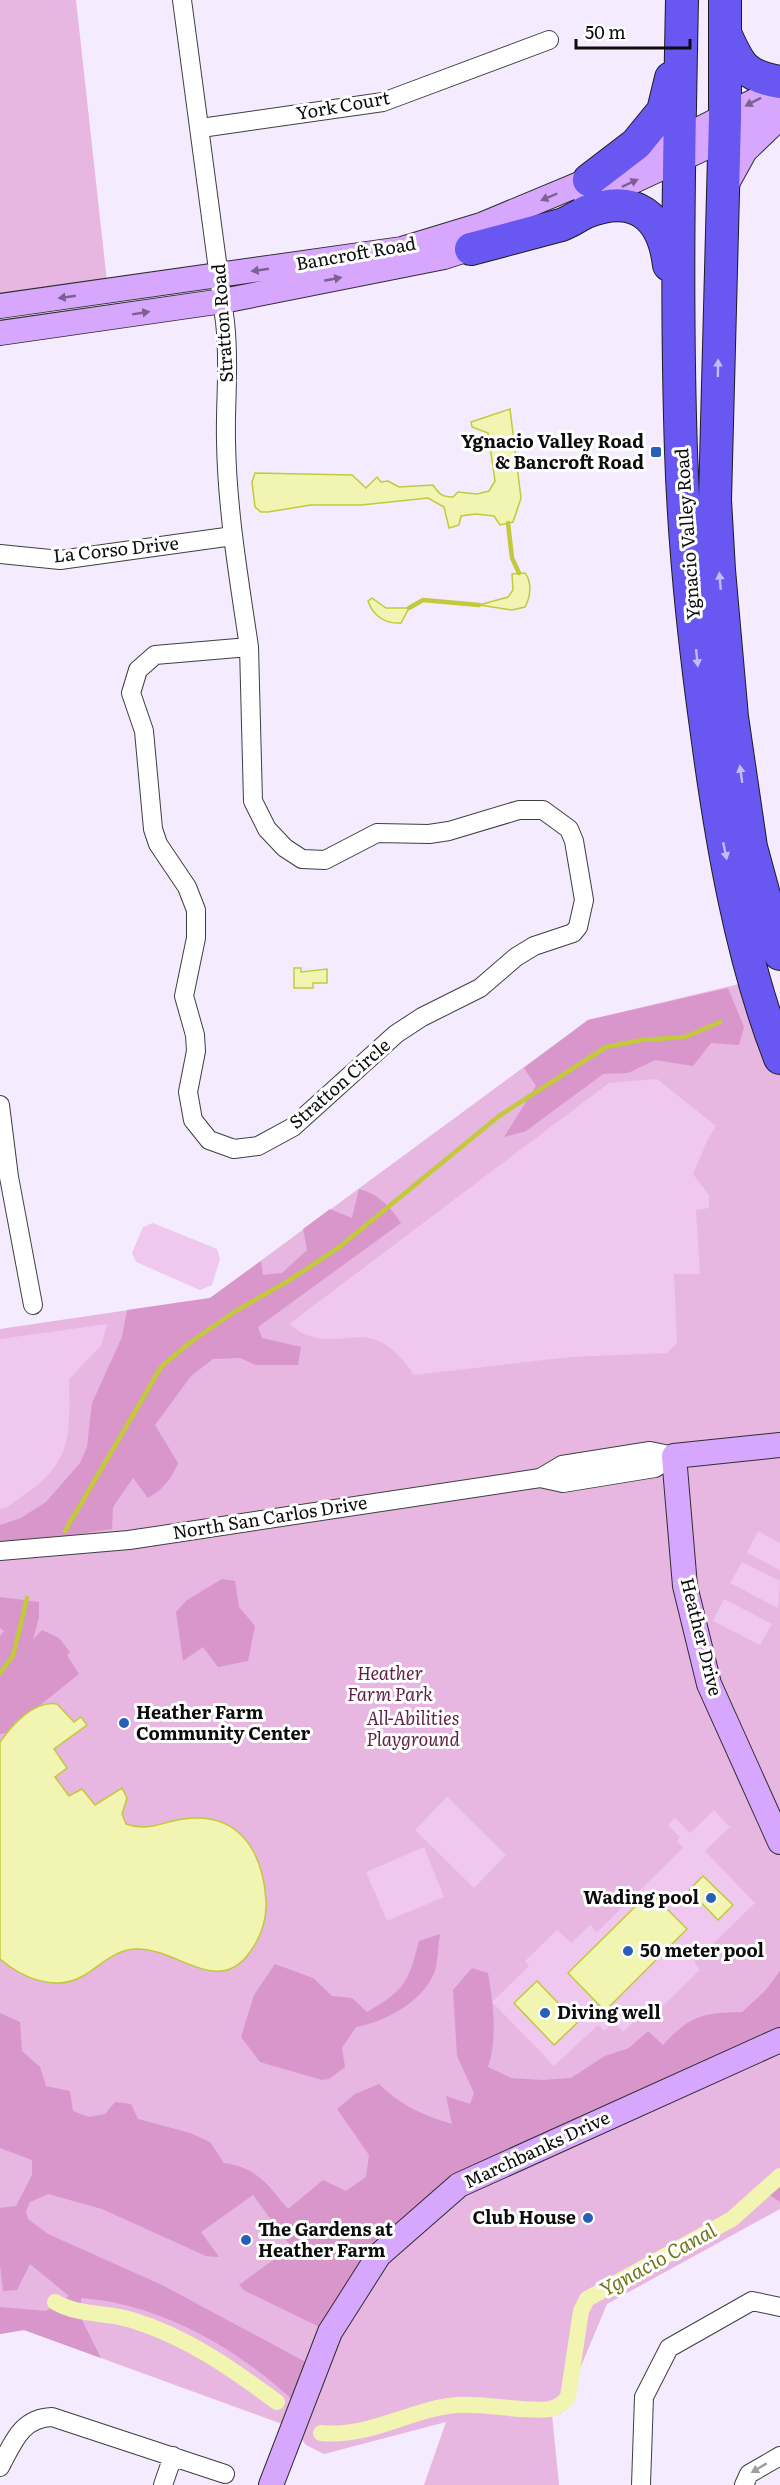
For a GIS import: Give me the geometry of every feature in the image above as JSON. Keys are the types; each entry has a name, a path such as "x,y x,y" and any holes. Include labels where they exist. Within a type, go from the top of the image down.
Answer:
{"highway":[{"name":"Ygnacio Valley Road","path":"682,0 679,149 681,453 697,658 716,808 742,929 779,1053"},
{"path":"589,180 636,144 663,111 671,78 672,40 682,0"},
{"name":"Ygnacio Valley Road","path":"725,0 725,128 715,500 719,570 732,717 752,847 780,954"},
{"path":"725,33 736,59 756,78 780,82"},
{"path":"471,249 565,224 586,213 609,206 632,206 652,219 667,245 680,353"}],"main road":[{"path":"725,128 780,88"},
{"path":"725,128 780,116"},
{"path":"723,191 746,151 780,116"},
{"name":"Bancroft Road","path":"0,306 402,249 481,225 589,180 679,149 725,128"},
{"name":"Bancroft Road","path":"0,333 223,301 471,249 596,199 679,149"},
{"name":"North San Carlos Drive","path":"674,1456 780,1445"},
{"name":"Heather Drive","path":"674,1456 685,1586 709,1684 780,1842"},
{"name":"Marchbanks Drive","path":"271,2485 330,2332 379,2254 459,2185 780,2040"}],"street":[{"name":"Stratton Road","path":"182,0 223,301 229,361 226,441 233,536 249,647"},
{"name":"York Court","path":"201,128 383,102 549,40"},
{"name":"La Corso Drive","path":"0,554 60,560 233,536"},
{"name":"Stratton Circle","path":"249,647 253,801 267,829 285,848 302,859 325,860 377,833 429,834 449,831 519,810 543,810 558,820 572,835 584,900 582,919 573,933 534,946 516,957 480,988 422,1017 396,1034 293,1127 258,1146 234,1149 209,1140 200,1131 190,1107 190,1078 196,1052 195,1035 184,996 196,938 196,910 187,886 158,844 153,829 144,731 131,693 138,670 155,655 249,647"},
{"path":"0,1105 5,1177 33,1305"},
{"name":"North San Carlos Drive","path":"0,1551 129,1540 540,1478 562,1465 650,1451 674,1456"},
{"path":"641,2485 644,2397 669,2348 752,2301 780,2307"},
{"path":"0,2467 22,2427 44,2417 52,2417 225,2474"},
{"path":"163,2485 173,2456"},
{"path":"744,2485 749,2474 780,2456"}],"green space":[{"path":"0,0 76,0 108,291 0,306"},
{"name":"Heather Farm Park","path":"756,980 780,1058 780,2209 607,2304 561,2414 552,2415 559,2485 424,2485 446,2422 324,2454 306,2445 293,2428 24,2330 0,2334 0,1329 210,1298 588,1020"}],"shaded area":[{"path":"510,409 521,498 513,522 500,525 494,516 475,514 461,516 459,525 449,528 444,507 428,498 361,505 311,505 268,512 261,512 255,507 252,482 255,473 352,475 366,488 377,477 381,482 388,481 399,487 433,485 441,494 449,497 453,497 458,492 477,494 489,491 495,481 488,433 472,427 471,422"},
{"path":"525,573 530,589 525,607 512,610 479,605 508,597 513,590 512,574"},
{"path":"372,598 386,608 409,608 401,623 390,622 380,618 373,611 368,601"},
{"path":"294,968 301,968 301,972 327,969 327,983 313,983 313,988 294,988"},
{"path":"728,988 744,1027 739,1045 711,1043 693,1066 655,1060 628,1073 603,1074 526,1131 504,1137 536,1086 524,1068 588,1020"},
{"path":"657,1079 716,1126 693,1174 709,1195 709,1208 696,1210 700,1274 674,1274 677,1343 667,1353 570,1357 414,1375 397,1354 381,1342 366,1338 322,1339 306,1335 289,1324 609,1083"},
{"path":"359,1189 383,1201 401,1223 258,1327 262,1338 301,1347 298,1365 256,1365 240,1358 213,1359 191,1376 155,1425 178,1463 166,1484 158,1491 148,1498 133,1478 113,1507 112,1529 47,1539 0,1541 0,1525 21,1518 46,1502 80,1463 87,1447 92,1403 122,1337 127,1310 210,1298 261,1261 263,1275 282,1273 307,1250 303,1229 330,1209 352,1218"},
{"path":"153,1223 217,1249 220,1259 212,1285 200,1290 136,1262 132,1253 143,1227"},
{"path":"107,1324 101,1346 69,1379 68,1429 61,1456 42,1481 10,1505 0,1509 0,1339"},
{"path":"758,1531 780,1543 780,1570 747,1553"},
{"path":"742,1562 780,1581 778,1608 730,1583"},
{"path":"222,1579 235,1581 239,1607 255,1626 248,1661 218,1667 203,1647 183,1661 176,1612 187,1600"},
{"path":"0,1597 39,1602 39,1617 33,1640 42,1630 59,1638 70,1652 67,1655 79,1674 15,1722 6,1733 0,1734 0,1636 4,1631 0,1628"},
{"path":"724,1599 772,1624 760,1645 713,1621"},
{"path":"57,1704 74,1722 81,1717 87,1725 54,1749 67,1768 55,1777 69,1796 82,1789 95,1805 122,1788 127,1798 122,1814 126,1824 148,1827 183,1819 203,1818 219,1821 233,1828 244,1838 260,1866 266,1901 263,1928 250,1952 238,1965 224,1971 211,1971 151,1950 135,1949 114,1955 73,1981 51,1983 18,1972 0,1959 0,1742 24,1715 40,1706"},
{"path":"447,1797 506,1855 474,1888 415,1830"},
{"path":"714,1810 730,1827 705,1851 755,1903 694,1962 700,1970 646,2022 640,2016 623,2032 614,2022 604,2031 598,2025 554,2066 492,2002 529,1966 525,1961 557,1930 571,1943 590,1925 597,1932 683,1848 677,1841 680,1837 668,1825 675,1818 690,1833"},
{"path":"424,1847 444,1897 387,1921 366,1872"},
{"name":"Wading pool","path":"703,1876 733,1905 718,1920 689,1890"},
{"name":"50 meter pool","path":"650,1892 687,1929 605,2011 568,1973"},
{"path":"440,1934 436,1967 424,1989 415,1999 392,2014 356,2027 342,2048 345,2067 329,2079 322,2080 260,2062 241,2037 254,1995 275,1964 313,1978 332,1996 352,1998 367,2012 390,1998 403,1984 412,1967 419,1941"},
{"path":"472,1968 488,1973 494,2032 488,2067 511,2078 543,2080 571,2078 605,2056 629,2048 648,2031 663,2045 682,2027 698,2018 717,2013 742,2012 765,1991 780,1971 780,2040 513,2160 379,2255 330,2332 245,2291 239,2285 291,2247 253,2195 201,2232 219,2257 206,2256 102,2209 48,2194 30,2202 26,2211 28,2219 48,2234 162,2285 315,2367 300,2407 277,2386 227,2349 171,2320 112,2302 81,2298 81,2318 101,2358 24,2330 0,2334 0,2307 46,2311 69,2296 30,2264 17,2290 3,2291 0,2265 0,2208 16,2206 32,2175 32,2160 0,2148 0,2013 20,2022 22,2051 40,2067 46,2086 70,2091 73,2111 89,2117 105,2114 115,2102 131,2104 138,2119 190,2133 210,2142 224,2163 236,2165 261,2178 288,2209 323,2180 346,2191 366,2177 369,2155 337,2109 355,2094 379,2084 395,2098 413,2109 452,2124 446,2096 470,2104 474,2093 457,2056 453,1990"},
{"name":"Diving well","path":"537,1981 577,2023 554,2045 514,2003"},
{"path":"780,2173 780,2202 758,2187 771,2174"}],"waterway":[{"path":"508,523 512,558 519,573"},
{"path":"409,608 423,600 479,605"},
{"path":"65,1531 161,1367 188,1344 234,1312 288,1281 338,1248 499,1116 606,1047 642,1040 685,1037 720,1022"},
{"path":"0,1673 13,1656 27,1598"},
{"name":"Ygnacio Canal","path":"321,2433 356,2431 457,2405 541,2410 559,2406 568,2397 581,2311 587,2299 732,2219 780,2176"},
{"name":"Ygnacio Canal","path":"55,2302 74,2310 132,2320 171,2335 208,2355 277,2402"}],"place":[{"name":"Ygnacio Valley Road & Bancroft Road","path":"656,452"},
{"name":"Heather Farm Community Center","path":"124,1723"},
{"name":"Wading pool","path":"711,1898"},
{"name":"50 meter pool","path":"628,1951"},
{"name":"Diving well","path":"545,2013"},
{"name":"Club House","path":"588,2218"},
{"name":"The Gardens at Heather Farm","path":"246,2240"}],"park label":[{"name":"All-Abilities Playground","path":"413,1729"}]}
